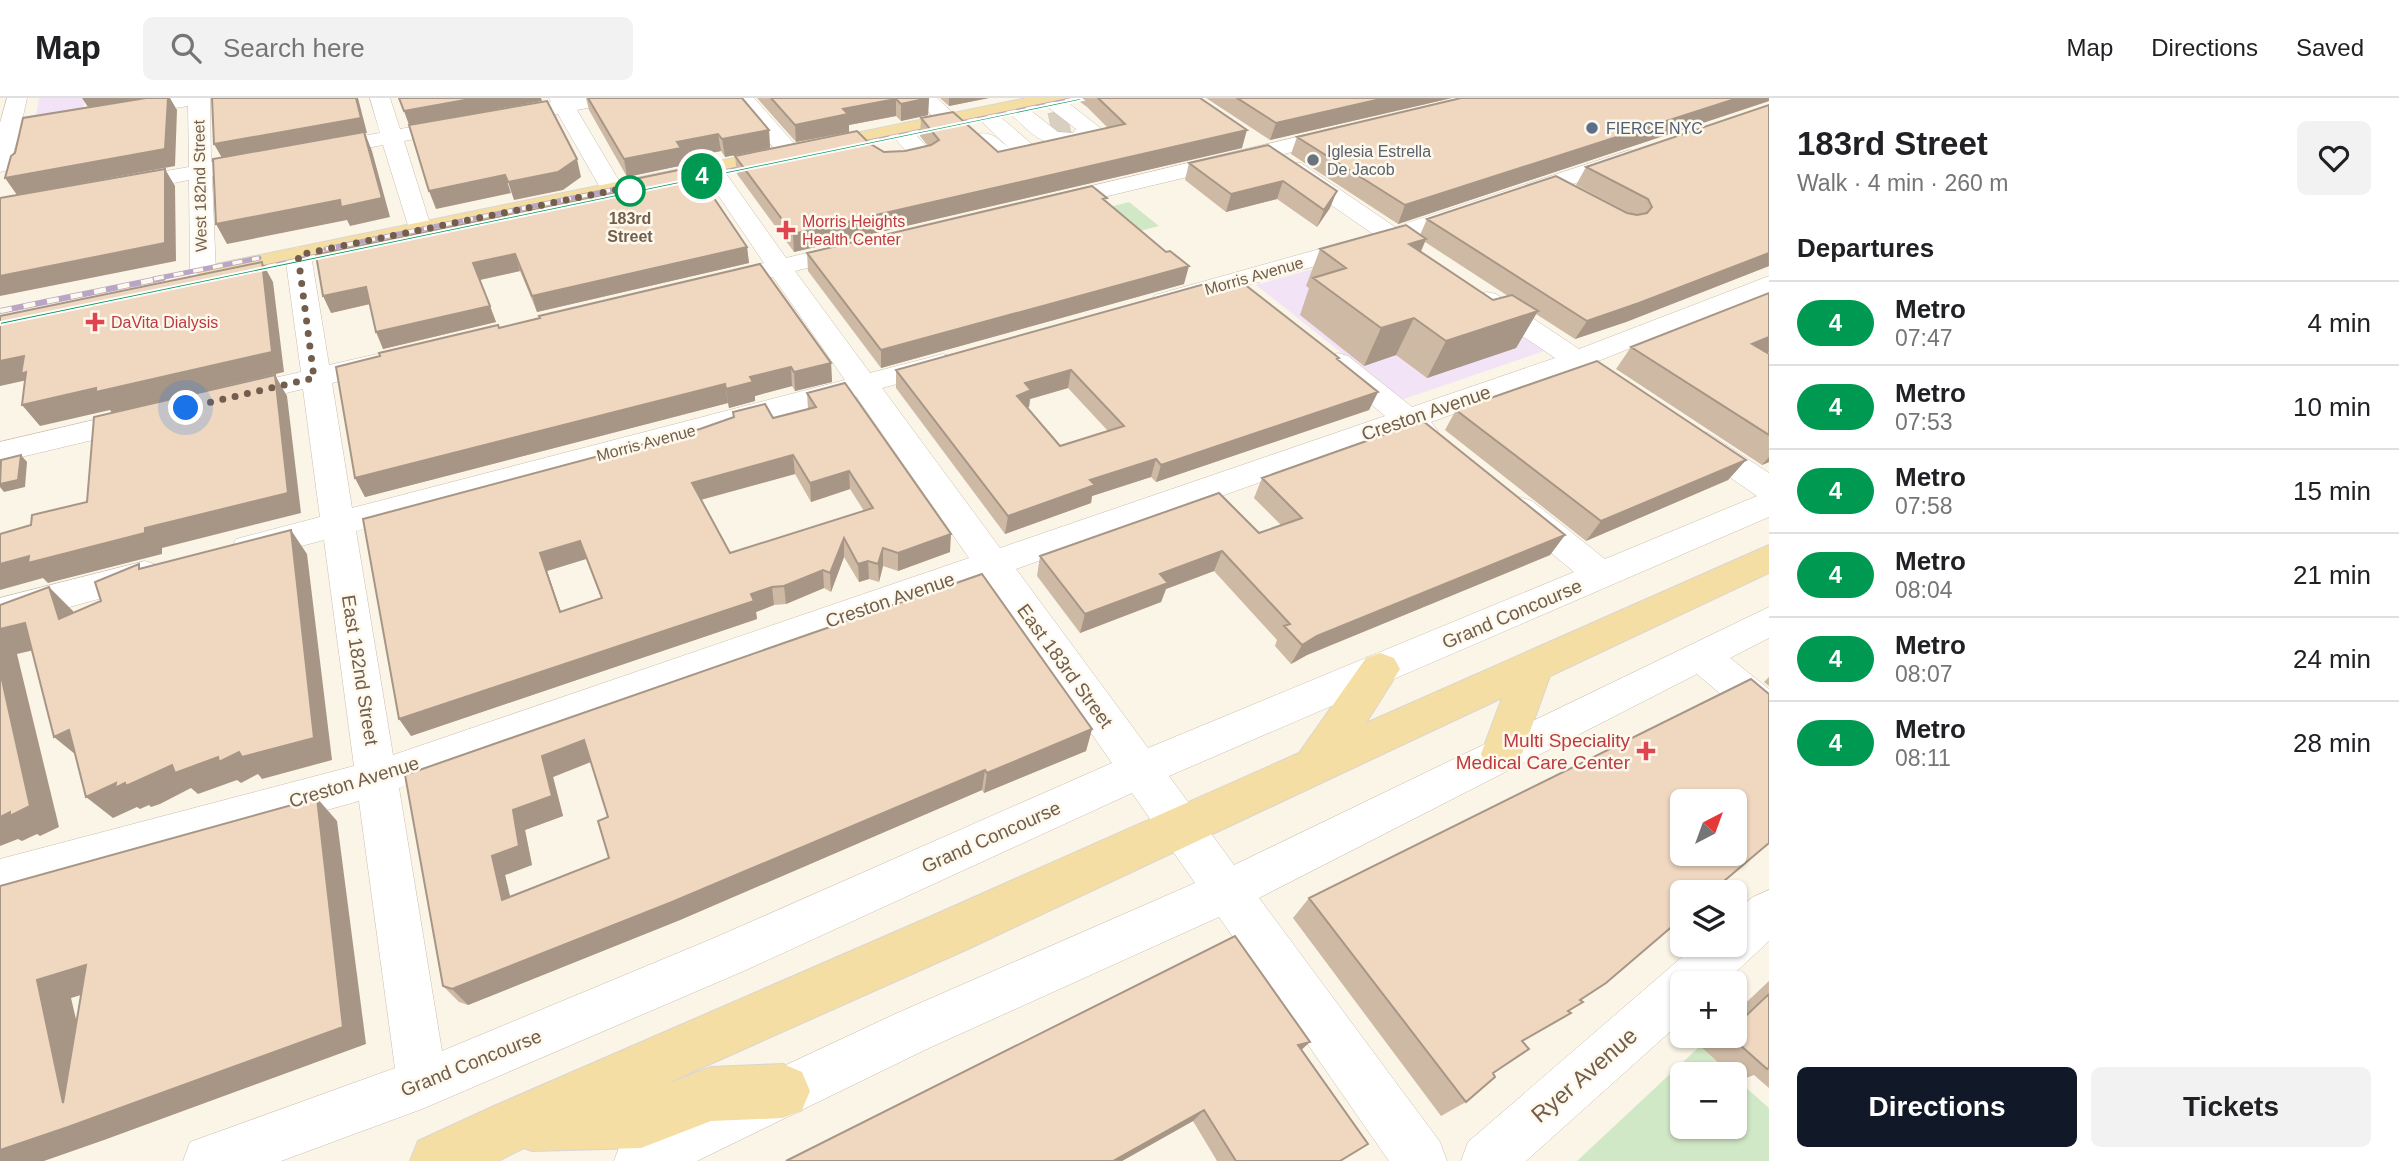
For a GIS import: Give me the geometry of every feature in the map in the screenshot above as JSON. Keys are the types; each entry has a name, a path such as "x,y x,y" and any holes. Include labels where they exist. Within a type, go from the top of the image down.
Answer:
{"main road":[{"path":"190,277 985,114 1058,121"},
{"path":"438,1161 1181,827 1769,558"},
{"path":"1502,754 1534,666"},
{"path":"1313,767 1380,669"},
{"path":"513,1125 641,1121 710,1094 783,1091"}],"street":[{"path":"0,165 4,130 17,98"},
{"path":"4,130 199,98"},
{"name":"West 182nd Street","path":"190,277 199,171 199,98"},
{"path":"380,98 420,230"},
{"path":"103,189 562,103 611,98"},
{"path":"743,98 790,153"},
{"path":"925,98 950,121"},
{"path":"562,103 613,191"},
{"path":"985,114 1024,149 1004,155 985,139"},
{"path":"1026,209 1256,144 1372,126"},
{"path":"864,138 887,162 922,155 899,131"},
{"path":"1256,144 1426,259"},
{"name":"Morris Avenue","path":"1142,307 1247,290 1392,236 1654,149"},
{"name":"East 183rd Street","path":"712,170 779,268 1421,1161"},
{"path":"1551,184 1580,200"},
{"path":"696,287 880,243"},
{"name":"East 182nd Street","path":"298,255 314,378 422,1084"},
{"name":"Creston Avenue","path":"0,880 377,778 1577,360 1769,284"},
{"path":"1471,289 1615,385"},
{"path":"1319,347 1446,449"},
{"path":"212,402 405,356"},
{"name":"Morris Avenue","path":"224,554 968,356"},
{"path":"0,452 159,415"},
{"path":"1672,424 1769,488"},
{"path":"1499,492 1603,576"},
{"name":"Grand Concourse","path":"209,1161 422,1084 730,954 1140,769 1769,504"},
{"path":"0,611 171,568"},
{"path":"640,1161 912,1031 1227,891 1769,621"},
{"path":"1700,655 1769,711"},
{"path":"1747,932 1769,912"},
{"path":"1703,971 1718,957"},
{"name":"Ryer Avenue","path":"1487,1161 1670,1000"}],"shaded area":[{"path":"39,98 86,98 83,108 36,116"},
{"path":"1390,247 1544,351 1401,400 1256,285"}],"green space":[{"path":"1129,202 1159,226 1132,233 1102,209"},
{"path":"1698,1048 1702,1048 1718,1062 1683,1062"},
{"path":"1670,1074 1670,1139 1747,1139 1747,1089 1769,1108 1769,1161 1577,1161"}],"building":[{"path":"146,98 168,98 165,149 5,178 11,156 15,153 23,118"},
{"path":"212,98 356,98 361,118 214,144"},
{"path":"399,98 476,98 404,111"},
{"path":"588,98 742,98 769,130 722,139 718,134 677,142 681,148 624,159"},
{"path":"771,98 929,98 901,104 896,99 843,109 848,114 795,125"},
{"path":"1098,98 1200,98 1247,130 793,234 735,156 857,131 869,143 884,152 905,151 931,145 939,140 921,118 953,112 998,152 1125,124"},
{"path":"1237,98 1385,98 1276,123"},
{"path":"1461,98 1738,98 1405,205 1297,137"},
{"path":"547,101 577,159 558,172 508,182 505,175 429,191 409,125"},
{"path":"1769,105 1769,253 1587,321 1427,219 1556,176 1627,213 1647,213 1652,207 1648,199 1586,167"},
{"path":"364,132 382,198 341,207 340,200 216,224 213,159"},
{"path":"1268,145 1337,191 1324,210 1283,181 1231,194 1189,163"},
{"path":"693,167 747,247 532,296 515,254 473,263 490,306 376,332 366,287 323,296 316,255 640,188 635,179"},
{"path":"165,169 165,243 0,276 0,198"},
{"path":"1092,186 1107,198 1103,199 1166,252 1170,251 1189,266 881,350 807,253"},
{"path":"1406,225 1426,239 1409,244 1493,300 1512,295 1538,311 1446,341 1414,318 1381,328 1313,278 1346,268 1320,249"},
{"path":"262,262 272,352 96,392 96,388 22,405 26,372 21,374 24,356 0,361 0,316"},
{"path":"760,264 831,363 794,372 791,367 750,377 753,382 726,389 725,384 355,478 336,367 380,356 379,353 498,325 499,328 540,318 539,316"},
{"path":"1239,280 1378,392 1161,465 1156,459 1090,480 1095,485 1008,516 896,370 1208,283 1213,288","holes":["1071,370 1124,426 1060,446 1017,396 1031,390 1025,383"]},
{"path":"1769,293 1769,337 1752,344 1769,354 1769,435 1631,347"},
{"path":"1597,361 1746,460 1601,521 1456,410"},
{"path":"275,375 288,493 145,528 145,533 28,563 29,556 0,564 0,534 31,525 32,515 87,502 94,417"},
{"path":"845,383 951,534 898,553 883,548 878,564 868,561 858,564 844,538 830,573 823,570 784,586 751,594 754,601 399,719 363,519 700,429 734,417 733,412 765,404 773,418 816,407 807,393","holes":["793,455 810,483 849,471 873,508 730,553 692,483","580,541 602,598 560,612 540,553"]},
{"path":"1423,421 1565,535 1317,636 1302,645 1284,626 1290,624 1222,551 1160,574 1168,583 1085,614 1040,556 1219,493 1259,533 1302,518 1262,478"},
{"path":"21,455 18,480 0,484 1,460"},
{"path":"291,530 314,738 242,757 239,752 219,762 218,757 175,773 172,765 126,786 125,783 115,788 116,783 86,797 69,730 54,737 25,623 0,629 0,605 49,587 59,619 101,601 95,582 139,564 139,569"},
{"path":"982,574 1092,729 987,773 985,770 672,902 452,989 443,986 405,775","holes":["584,740 608,817 598,821 609,858 502,900 492,856 519,846 513,810 552,796 542,756"]},
{"path":"0,671 30,806 10,816 10,812 0,817"},
{"path":"1751,679 1769,694 1769,843 1747,862 1747,789 1670,789 1670,866 1742,866 1725,880 1670,880 1670,928 1606,983 1580,1000 1583,1002 1568,1011 1571,1013 1522,1041 1529,1049 1493,1073 1495,1077 1466,1102 1309,898"},
{"path":"317,798 343,1027 0,1150 0,886","holes":["86,965 63,1103 37,980"]},
{"path":"1235,936 1310,1042 1298,1045 1368,1144 1340,1161 1236,1161 1204,1110 1113,1161 786,1161"},
{"path":"1769,994 1767,1069 1743,1048 1747,1048 1747,1015"}],"tunnel":[{"path":"1050,125 1069,121"}],"railway":[{"path":"850,146 1080,98"},
{"path":"682,180 754,166"},
{"path":"326,249 655,181"},
{"path":"247,271 336,252"},
{"path":"154,279 259,258"},
{"path":"0,311 163,278"}],"metro line":[{"name":"4","path":"0,322 1080,98"}],"place":[{"name":"FIERCE NYC","path":"1592,128"},
{"name":"Iglesia Estrella De Jacob","path":"1313,160"},
{"name":"183rd Street","path":"630,191"},
{"name":"Morris Heights Health Center","path":"786,230"},
{"name":"DaVita Dialysis","path":"95,322"},
{"name":"Multi Speciality Medical Care Center","path":"1646,751"}],"route":[{"path":"186,408 314,378 298,255 630,187 630,191"}]}
